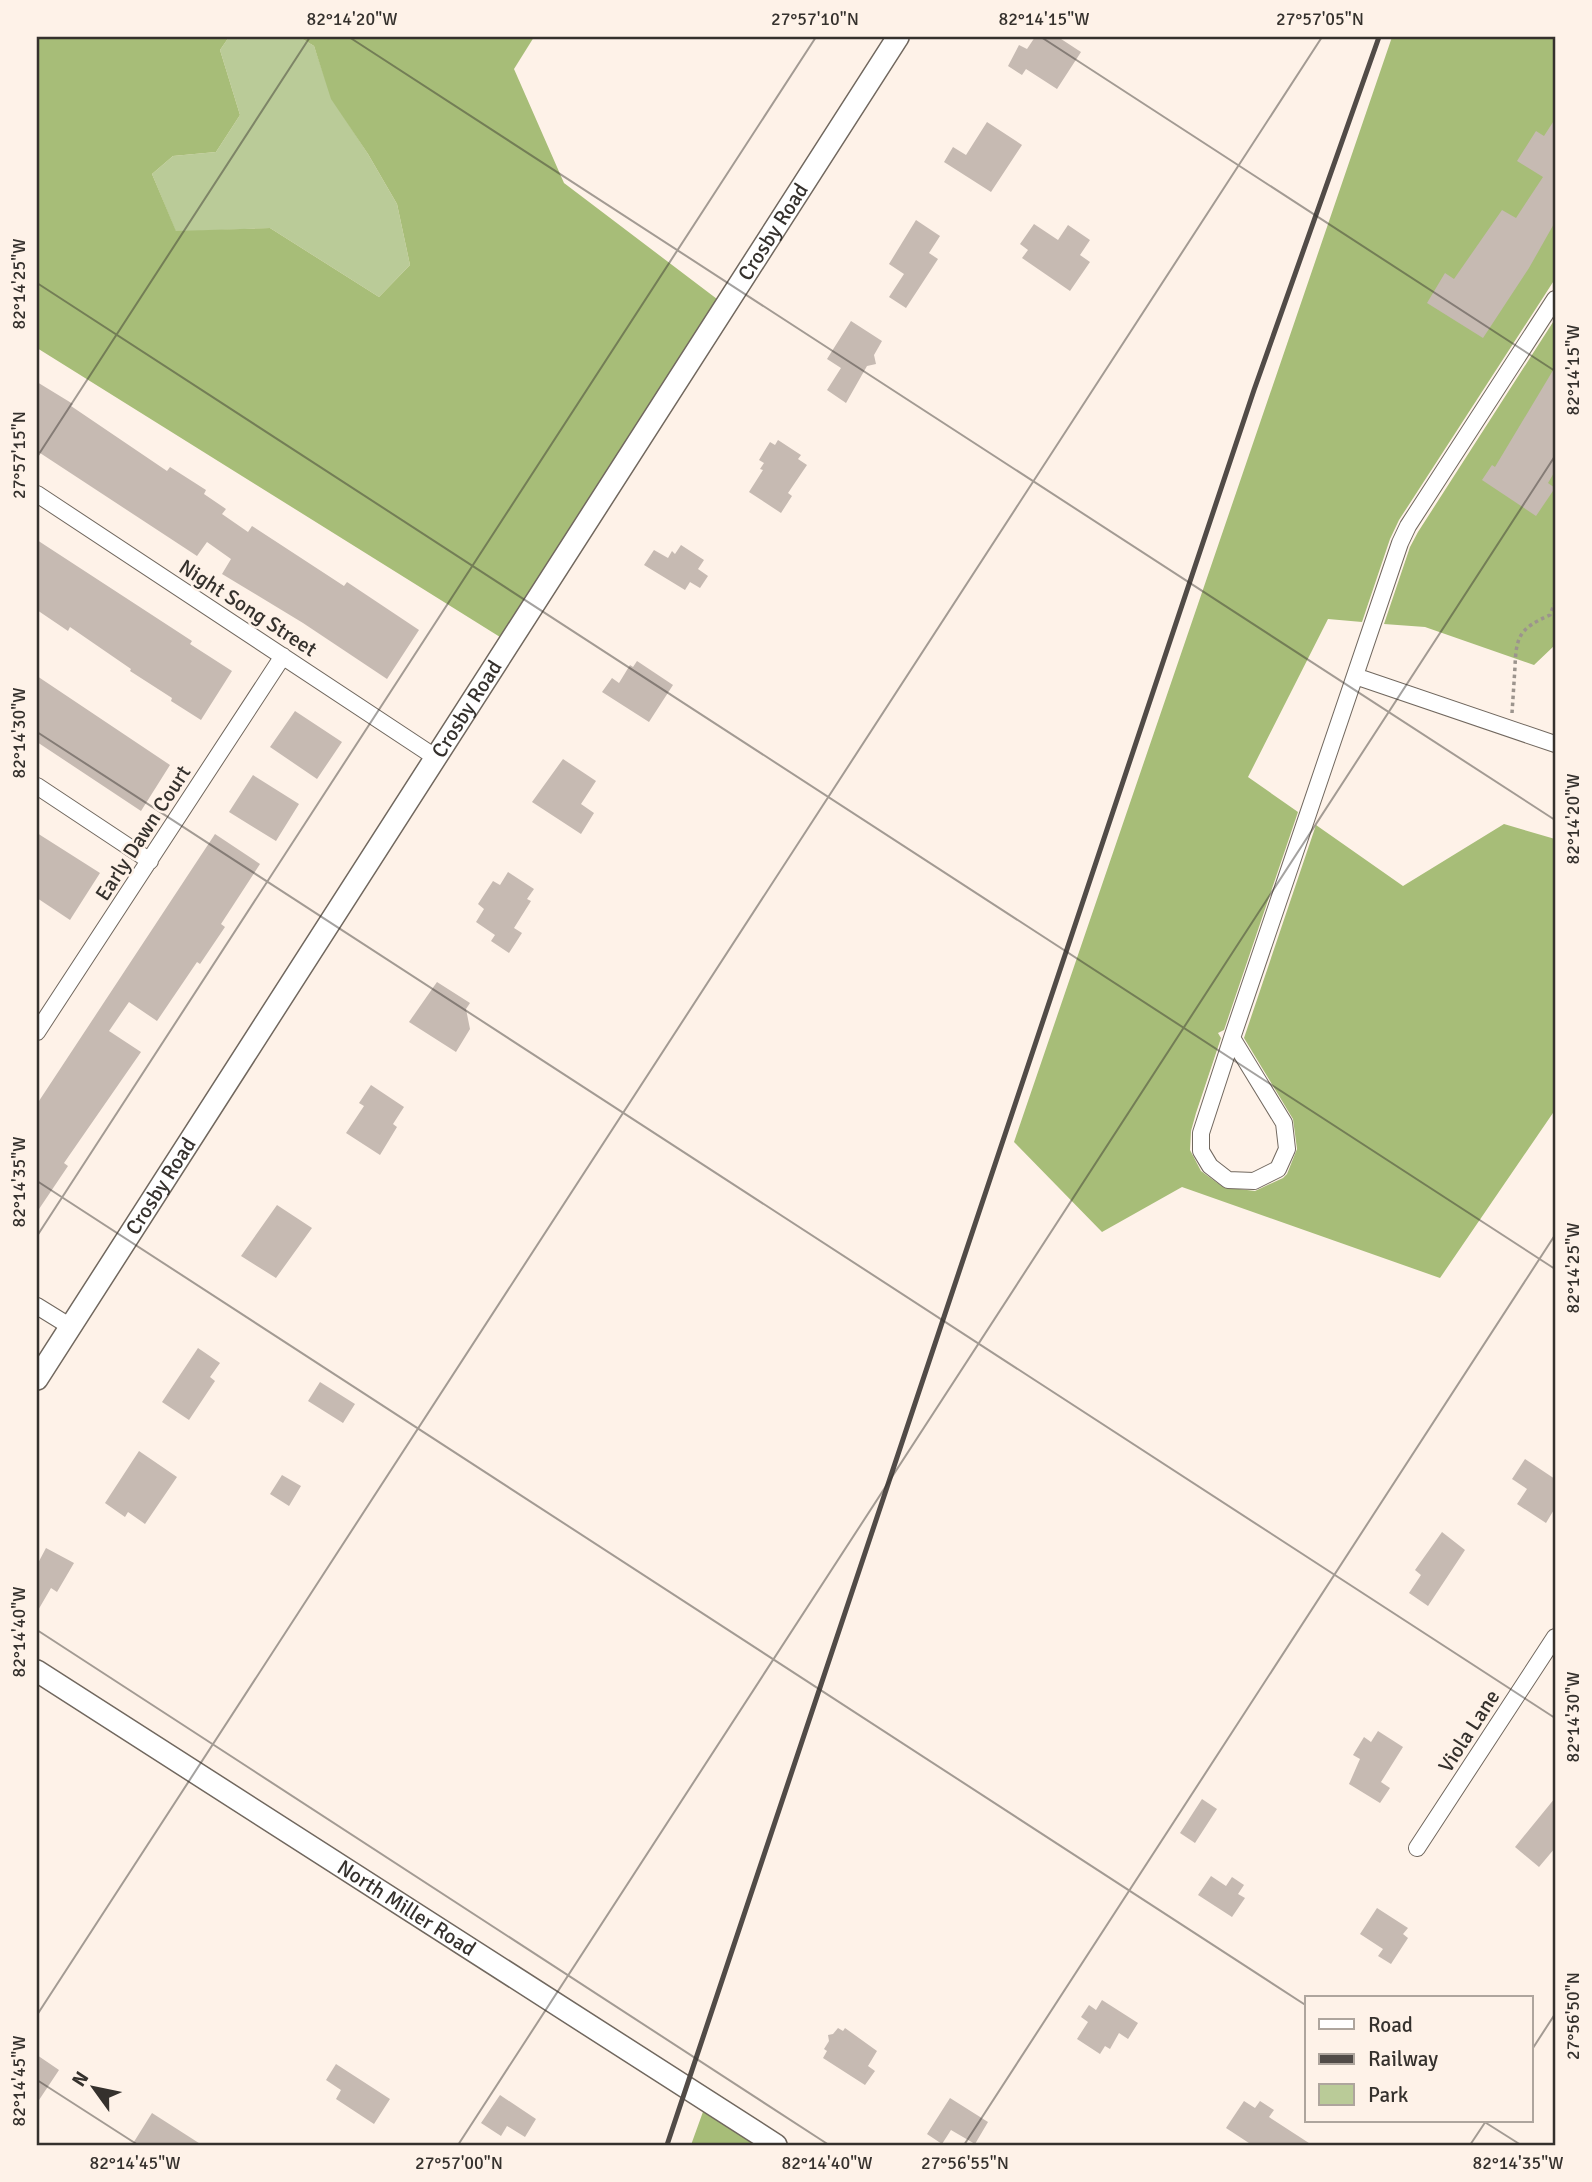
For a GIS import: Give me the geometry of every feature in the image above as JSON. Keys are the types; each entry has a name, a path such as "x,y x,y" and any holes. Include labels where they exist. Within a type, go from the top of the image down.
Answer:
{"street":[{"name":"Crosby Road","path":"37,1380 898,37"},
{"path":"1232,1038 1284,1123 1287,1149 1278,1169 1254,1181 1228,1180 1210,1166 1201,1151 1201,1133 1232,1038 1400,543 1408,526 1555,299"},
{"name":"Night Song Street","path":"37,494 436,757"},
{"name":"Early Dawn Court","path":"37,1032 283,656"},
{"path":"1355,676 1555,744"},
{"path":"37,786 150,861"},
{"path":"38,1303 71,1327"},
{"name":"Viola Lane","path":"1417,1847 1555,1637"},
{"name":"North Miller Road","path":"37,1671 776,2145"}],"path":[{"path":"1512,729 1515,650 1520,636 1536,622 1550,615 1555,602"}],"green space":[{"path":"37,37 229,37 220,50 240,115 216,152 173,156 152,174 176,231 270,228 379,297 410,265 397,204 331,99 314,46 299,37 534,37 514,69 564,183 717,299 500,637 37,348"},
{"path":"229,37 299,37 314,46 332,99 397,204 410,265 379,297 270,228 176,232 152,174 173,156 216,152 240,115 220,50"},
{"path":"1392,37 1555,37 1555,279 1399,520 1362,622 1328,619 1248,777 1298,812 1224,1030 1218,1033 1221,1038 1191,1131 1190,1150 1201,1171 1223,1187 1255,1191 1287,1174 1297,1149 1293,1119 1244,1038 1316,825 1403,886 1504,824 1555,839 1555,1110 1440,1278 1182,1187 1102,1232 1014,1142"},
{"path":"1555,319 1555,645 1534,665 1425,627 1384,624 1410,547 1418,532"},
{"path":"704,2109 759,2145 691,2145"}],"building":[{"path":"1035,37 1058,37 1081,52 1057,89 1026,69 1022,75 1008,66 1019,45 1027,49"},
{"path":"1555,119 1555,222 1529,268 1483,338 1427,303 1445,273 1454,279 1502,210 1516,218 1543,177 1517,161 1536,131 1544,136"},
{"path":"987,122 1022,145 991,192 944,162 953,147 966,155"},
{"path":"916,220 940,236 929,253 938,259 906,308 889,297 904,274 889,264"},
{"path":"1034,224 1058,240 1068,225 1090,240 1080,255 1090,262 1070,291 1022,258 1028,250 1020,244"},
{"path":"851,321 882,341 874,355 876,364 867,366 846,403 827,390 841,368 827,359"},
{"path":"1555,367 1555,471 1548,483 1555,488 1536,516 1482,480 1492,465 1495,467"},
{"path":"37,382 73,404 71,406 167,471 170,467 206,490 204,494 226,509 222,514 248,532 252,526 344,586 347,582 419,630 387,679 303,623 222,574 231,559 207,542 197,556 37,451"},
{"path":"778,440 801,455 798,459 807,465 788,493 792,496 781,513 749,492 763,470 760,469 764,463 759,460 770,442 775,445"},
{"path":"37,540 192,641 190,644 232,671 201,720 70,627 68,631 37,610"},
{"path":"681,545 704,560 698,569 708,576 700,588 690,582 685,590 644,565 654,550 668,558 672,551 675,554"},
{"path":"637,661 673,685 649,722 602,692 612,678 619,683 630,665 633,667"},
{"path":"37,676 170,765 141,811 37,742"},
{"path":"295,711 342,742 317,779 270,747"},
{"path":"563,759 596,781 581,804 594,813 581,834 532,802"},
{"path":"253,775 299,804 276,841 229,812"},
{"path":"37,833 100,873 70,920 37,898"},
{"path":"215,834 260,864 221,924 225,927 200,964 197,962 157,1021 129,1002 109,1031 141,1052 64,1163 68,1166 37,1212 37,1104"},
{"path":"508,872 534,889 527,899 531,901 514,928 522,933 509,953 491,941 495,935 476,922 484,909 478,904 493,881 500,885"},
{"path":"437,982 470,1003 466,1009 470,1029 456,1052 409,1022"},
{"path":"371,1085 404,1107 393,1124 397,1127 380,1155 346,1133 364,1106 359,1103"},
{"path":"277,1205 312,1228 276,1278 241,1256"},
{"path":"198,1348 220,1363 210,1377 215,1381 189,1420 162,1402"},
{"path":"320,1382 355,1404 343,1423 308,1401"},
{"path":"139,1451 177,1477 145,1524 128,1512 125,1517 105,1503"},
{"path":"1525,1459 1555,1479 1555,1508 1546,1523 1517,1504 1527,1489 1512,1479"},
{"path":"282,1475 301,1486 289,1506 270,1494"},
{"path":"1442,1532 1465,1550 1428,1606 1409,1593 1421,1575 1415,1570"},
{"path":"46,1548 74,1563 57,1592 51,1588 37,1612 37,1565"},
{"path":"1378,1731 1403,1747 1381,1782 1390,1788 1380,1803 1349,1784 1360,1759 1353,1755 1364,1737 1371,1742"},
{"path":"1555,1798 1555,1848 1539,1867 1515,1847"},
{"path":"1202,1799 1217,1809 1195,1843 1180,1833"},
{"path":"1211,1876 1226,1886 1232,1877 1244,1885 1238,1894 1245,1898 1232,1917 1198,1895"},
{"path":"1377,1908 1408,1928 1403,1934 1408,1938 1391,1964 1378,1956 1383,1949 1360,1934"},
{"path":"1102,2000 1138,2023 1128,2039 1119,2033 1110,2049 1105,2046 1100,2054 1077,2039 1088,2022 1081,2017 1089,2005 1096,2010"},
{"path":"838,2028 843,2031 845,2028 877,2051 868,2066 875,2071 865,2085 823,2058 827,2051 824,2049 829,2041 828,2035"},
{"path":"37,2055 59,2070 37,2103"},
{"path":"336,2064 390,2099 374,2124 336,2099 341,2090 326,2080"},
{"path":"500,2095 536,2119 525,2137 507,2126 501,2136 481,2123"},
{"path":"950,2098 988,2122 975,2144 951,2130 942,2144 927,2134"},
{"path":"1244,2101 1255,2108 1260,2101 1274,2110 1269,2117 1312,2145 1252,2145 1226,2128"},
{"path":"152,2113 202,2145 132,2145"}],"railway":[{"path":"667,2145 1254,390 1379,37"}]}
